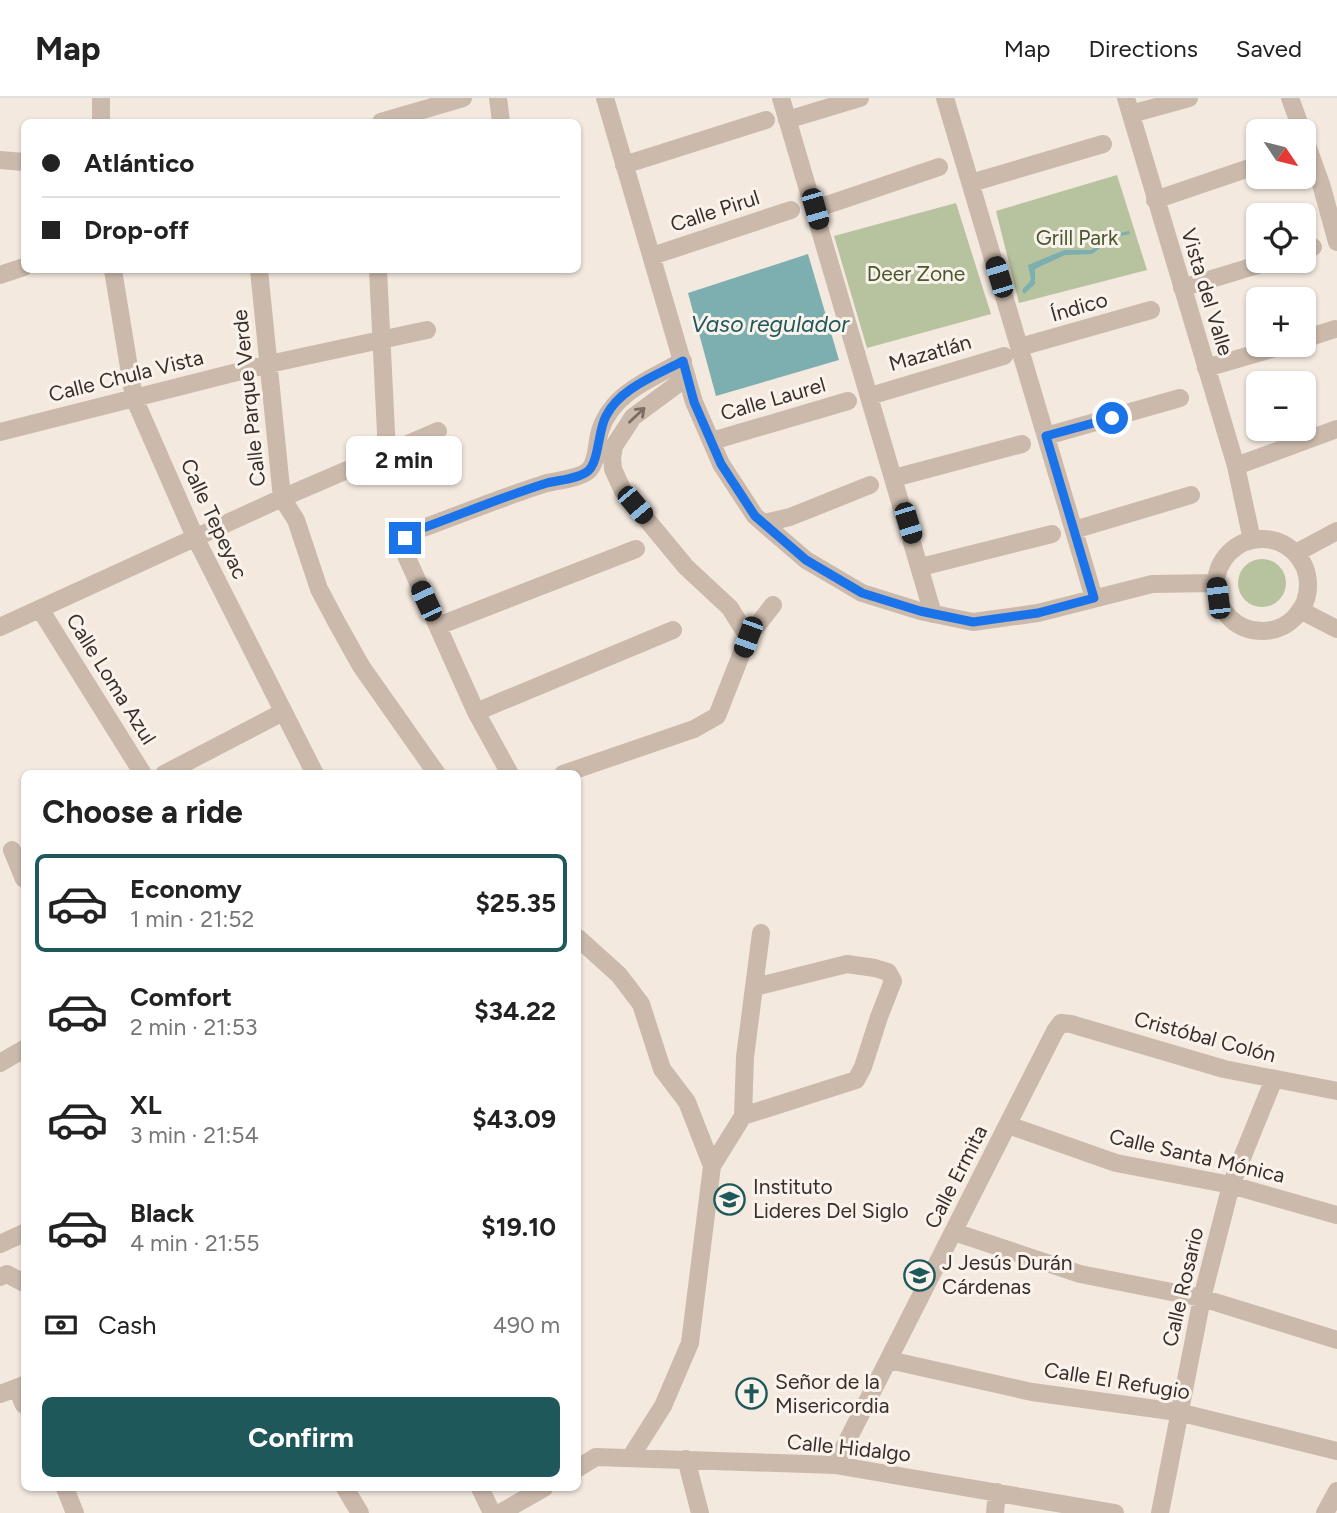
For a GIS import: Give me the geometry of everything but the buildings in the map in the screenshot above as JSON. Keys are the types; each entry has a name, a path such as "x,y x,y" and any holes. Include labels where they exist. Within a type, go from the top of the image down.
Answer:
{"street":[{"path":"101,98 102,119"},
{"path":"391,119 463,98"},
{"path":"498,98 501,119"},
{"path":"605,98 694,402 721,464 755,516 806,560 862,593 933,614 973,622 1038,613 1152,584 1216,583"},
{"path":"781,98 933,614"},
{"path":"787,120 860,98"},
{"path":"945,98 971,183 1012,352 1046,436 1094,598"},
{"path":"1128,106 1189,98"},
{"path":"1295,99 1299,119"},
{"name":"Vista del Valle","path":"1128,106 1237,466 1252,540"},
{"path":"624,164 766,120"},
{"path":"971,183 1103,144"},
{"path":"1316,158 1329,181 1337,242"},
{"path":"0,160 21,162"},
{"path":"815,209 939,167"},
{"path":"1155,200 1246,169"},
{"name":"Calle Pirul","path":"652,256 791,210"},
{"path":"0,275 21,268"},
{"path":"1182,288 1246,269"},
{"name":"Calle Tepeyac","path":"113,273 134,398 195,537 312,770"},
{"name":"Calle Parque Verde","path":"259,273 282,498 296,520 319,589 355,655 434,770"},
{"path":"378,273 387,453"},
{"name":"Índico","path":"1012,352 1151,310"},
{"path":"1316,335 1335,329"},
{"name":"Calle Chula Vista","path":"0,432 268,364 427,330"},
{"name":"Mazatlán","path":"870,396 1012,352"},
{"path":"1206,368 1246,356"},
{"path":"685,369 633,417 614,446 613,469 623,491 686,567 730,608 748,637"},
{"path":"508,770 476,712 404,551 405,538 412,532 547,483 584,474 590,469 599,432 615,402 637,386 685,369"},
{"path":"1046,436 1180,397"},
{"name":"Calle Laurel","path":"712,441 848,401"},
{"path":"1237,466 1337,429"},
{"path":"0,627 282,498 438,431"},
{"path":"894,478 1022,444"},
{"path":"764,523 790,517 870,485"},
{"path":"1074,530 1191,495"},
{"path":"1296,553 1337,531"},
{"path":"921,567 1052,534"},
{"path":"1268,539 1283,543 1296,553 1304,565 1308,581 1307,596 1300,610 1290,621 1277,628 1262,631 1248,629 1235,622 1218,598 1216,583 1219,568 1227,555 1238,545 1252,540 1268,539"},
{"path":"438,626 636,549"},
{"path":"575,770 694,729 717,716 748,637 773,604"},
{"name":"Calle Loma Azul","path":"40,609 141,770"},
{"path":"1300,610 1337,629"},
{"path":"476,712 673,630"},
{"path":"172,770 283,712"},
{"path":"12,851 21,871"},
{"path":"630,1458 663,1406 690,1343 712,1166 743,1116 745,1057 761,933"},
{"path":"581,941 619,975 641,1004 662,1069 687,1101 712,1166"},
{"path":"743,1116 856,1080 893,981 888,972 847,964 755,987"},
{"name":"Cristóbal Colón","path":"1061,1023 1224,1069 1337,1091"},
{"name":"Calle Ermita","path":"835,1465 1061,1023"},
{"path":"0,1063 21,1051"},
{"name":"Calle Rosario","path":"1160,1513 1202,1298 1231,1185 1274,1079"},
{"name":"Calle Santa Mónica","path":"1008,1125 1116,1164 1231,1185 1337,1215"},
{"path":"954,1231 1080,1274 1202,1298 1337,1340"},
{"path":"0,1244 21,1234"},
{"path":"0,1277 7,1274 21,1281"},
{"name":"Calle El Refugio","path":"889,1360 1032,1392 1178,1412 1337,1451"},
{"path":"0,1394 21,1386"},
{"name":"Calle Hidalgo","path":"581,1466 596,1457 835,1465 1115,1513"},
{"path":"686,1459 700,1513"},
{"path":"68,1491 75,1513"},
{"path":"347,1491 360,1513"},
{"path":"481,1491 492,1513"},
{"path":"500,1513 539,1491"},
{"path":"1325,1513 1337,1491"},
{"path":"995,1513 997,1492"}],"green space":[{"name":"Grill Park","path":"1117,175 1147,270 1019,303 996,211"},
{"name":"Deer Zone","path":"956,203 991,314 867,348 834,236"},
{"path":"1262,559 1279,566 1286,583 1279,600 1262,607 1245,600 1238,583 1245,566"}],"water":[{"path":"1129,231 1130,234 1115,237 1092,254 1065,255 1035,269 1035,284 1024,294 1022,290 1031,280 1028,265 1064,250 1091,250 1115,234"},
{"name":"Vaso regulador","path":"808,254 839,360 716,396 688,293"}],"place":[{"name":"Instituto Lideres Del Siglo","path":"730,1199"},
{"name":"J Jesús Durán Cárdenas","path":"919,1275"},
{"name":"Señor de la Misericordia","path":"752,1394"}],"route":[{"path":"405,538 412,532 547,483 584,474 593,464 599,432 615,402 637,386 683,361 694,402 721,464 755,516 806,560 862,593 920,611 973,622 1038,613 1094,598 1046,436 1112,418"}]}
